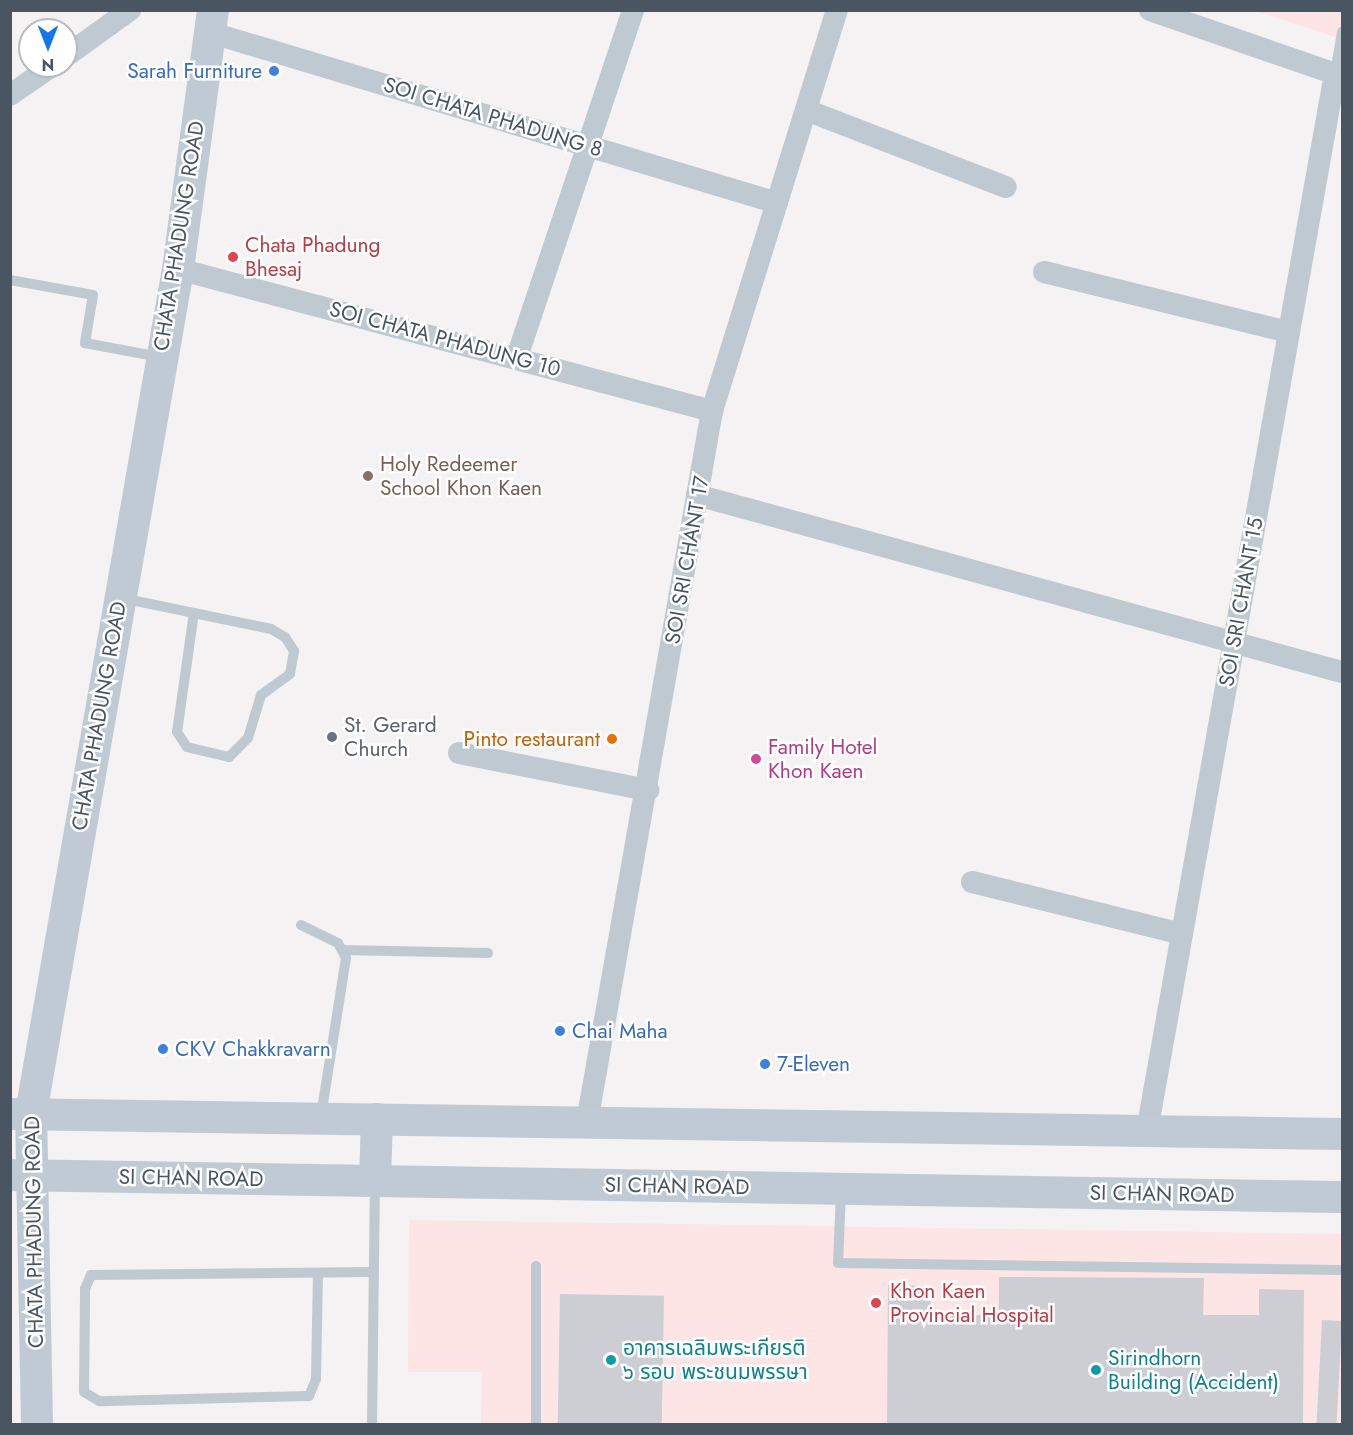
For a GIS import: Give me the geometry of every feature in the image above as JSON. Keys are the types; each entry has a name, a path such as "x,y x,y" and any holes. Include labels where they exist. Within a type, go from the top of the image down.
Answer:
{"main road":[{"name":"CHATA PHADUNG ROAD","path":"38,1425 20,1175 21,1114 119,597 160,357 178,269 211,21"},
{"path":"21,1114 1342,1134"},
{"path":"375,1181 377,1119"},
{"name":"SI CHAN ROAD","path":"20,1175 1342,1197"}],"street":[{"path":"78,47 130,10"},
{"path":"517,357 633,10"},
{"name":"SOI SRI CHANT 17","path":"587,1122 648,790 712,411 837,10"},
{"path":"1150,10 1339,74"},
{"name":"SOI CHATA PHADUNG 8","path":"211,21 587,145 777,203"},
{"name":"SOI SRI CHANT 15","path":"1147,1131 1289,332 1339,74"},
{"path":"10,95 35,78"},
{"path":"806,110 1006,187"},
{"name":"SOI CHATA PHADUNG 10","path":"178,269 517,357 712,411"},
{"path":"1044,272 1289,332"},
{"path":"697,495 1234,645 1342,672"},
{"path":"459,753 648,790"},
{"path":"972,882 1182,934"}],"lane":[{"path":"1339,74 1342,32"},
{"path":"10,280 93,296 85,343 160,357"},
{"path":"119,597 195,613 271,629 285,637 294,651 290,674 261,695 248,738 229,757 187,747 177,732 195,613"},
{"path":"301,925 343,950 488,953"},
{"path":"320,1118 345,970 343,950"},
{"path":"372,1425 372,1272 375,1181"},
{"path":"841,1189 838,1263 1342,1270"},
{"path":"536,1266 536,1425"},
{"path":"318,1273 316,1379 309,1396 99,1401 84,1392 85,1289 91,1275 372,1272"}],"shaded area":[{"path":"1256,11 1342,11 1342,40 1341,39"},
{"name":"Khon Kaen Provincial Hospital","path":"409,1220 1342,1234 1342,1424 481,1424 482,1372 408,1372"}],"building":[{"name":"Sirindhorn Building (Accident)","path":"999,1277 1204,1278 1203,1315 1259,1315 1259,1289 1304,1290 1303,1424 887,1424 888,1285 931,1286 931,1315 999,1315"},
{"name":"อาคารเฉลิมพระเกียรติ ๖ รอบ พระชนมพรรษา","path":"560,1294 664,1296 662,1424 558,1424"},
{"path":"1322,1320 1342,1321 1337,1424 1317,1424"}],"place":[{"name":"Sarah Furniture","path":"274,71"},
{"name":"Chata Phadung Bhesaj","path":"233,257"},
{"name":"Holy Redeemer School Khon Kaen","path":"368,476"},
{"name":"St. Gerard Church","path":"332,737"},
{"name":"Pinto restaurant","path":"612,739"},
{"name":"Family Hotel Khon Kaen","path":"756,759"},
{"name":"Chai Maha","path":"560,1031"},
{"name":"CKV Chakkravarn","path":"163,1049"},
{"name":"7-Eleven","path":"765,1064"},
{"name":"Khon Kaen Provincial Hospital","path":"876,1303"},
{"name":"อาคารเฉลิมพระเกียรติ ๖ รอบ พระชนมพรรษา","path":"611,1360"},
{"name":"Sirindhorn Building (Accident)","path":"1096,1370"}]}
